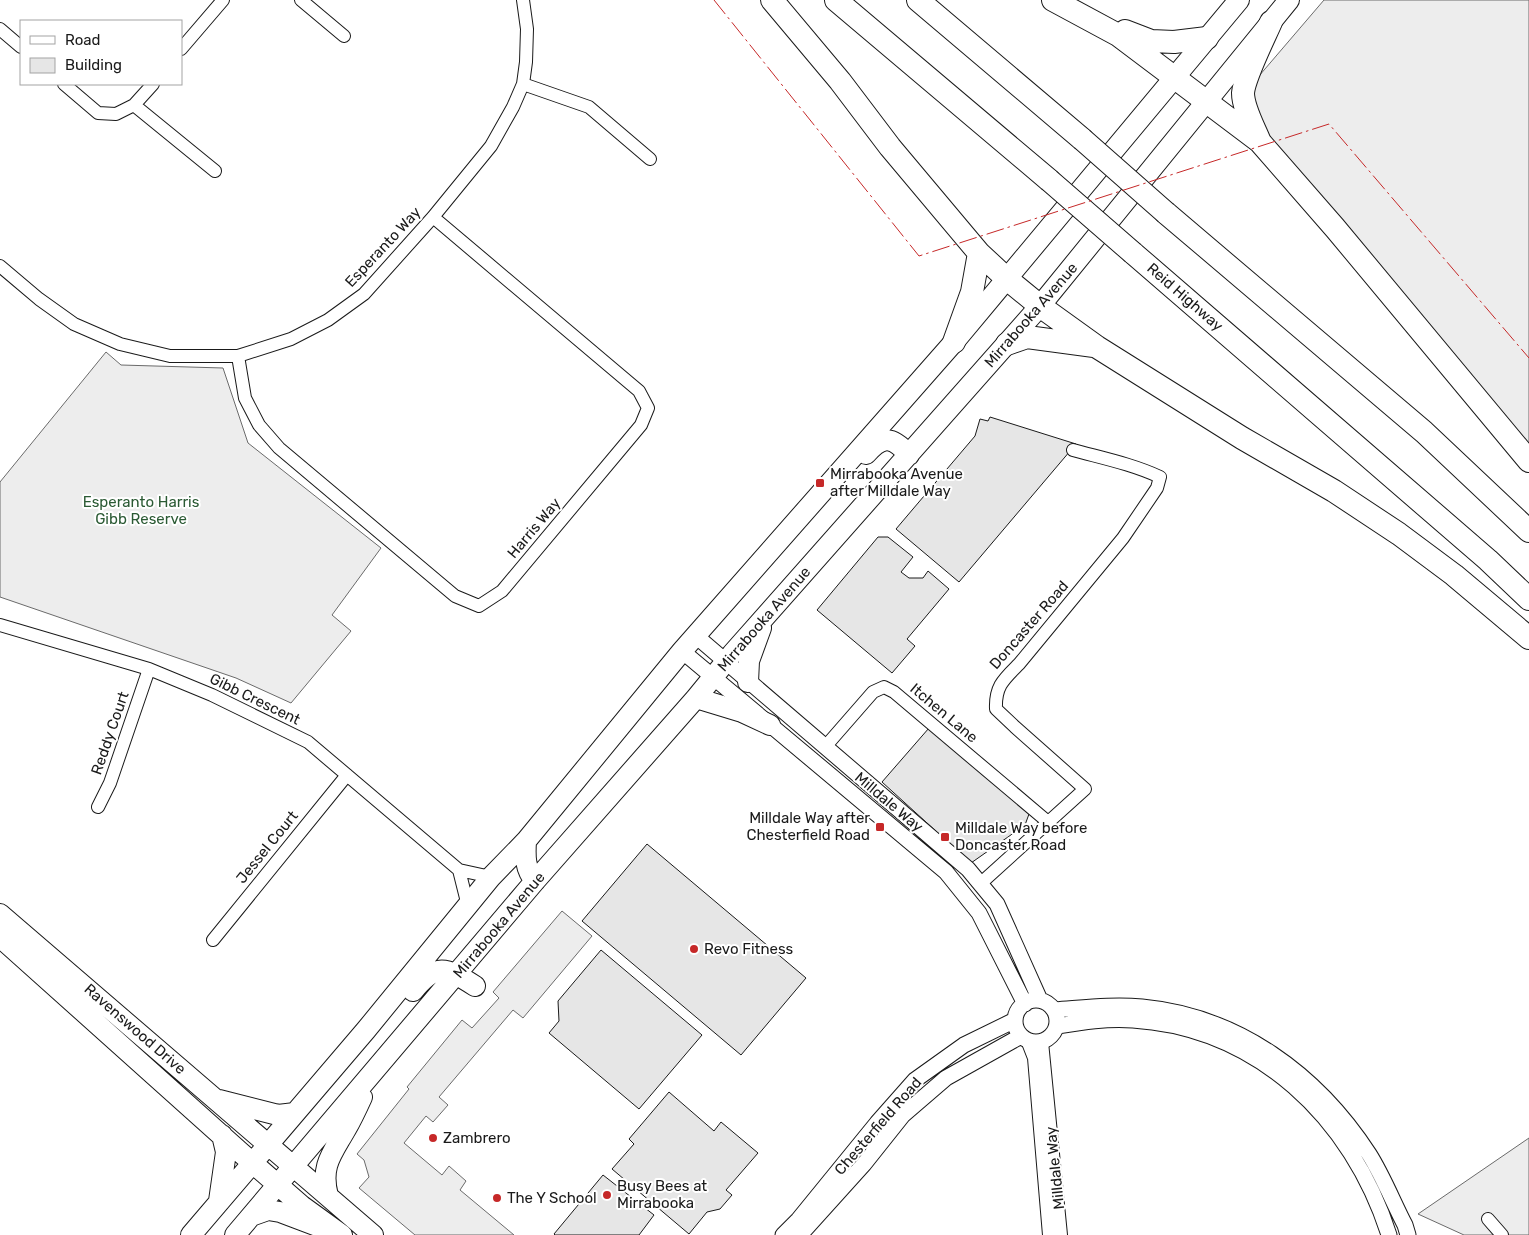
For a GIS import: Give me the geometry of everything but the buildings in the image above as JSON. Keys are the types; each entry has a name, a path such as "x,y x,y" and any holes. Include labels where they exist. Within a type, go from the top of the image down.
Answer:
{"highway":[{"path":"772,0 840,81 890,147 979,254 1007,279 1040,306 1097,347 1242,438 1334,491 1398,534 1454,575 1529,638"},
{"name":"Reid Highway","path":"836,0 1134,253 1488,560 1529,599"},
{"path":"918,0 1424,432 1529,530"},
{"path":"1054,0 1118,35 1260,142 1335,228 1529,461"},
{"path":"1088,18 1151,41 1174,42 1207,38"},
{"path":"1260,142 1246,108 1243,92 1271,22"},
{"path":"954,342 972,292 979,254"},
{"path":"1007,344 1027,337 1097,347"}],"main road":[{"path":"190,1235 366,1030 491,878 526,841 682,651 954,342 1239,0"},
{"name":"Mirrabooka Avenue","path":"235,1235 535,881 768,613 1040,306 1290,0"},
{"path":"815,501 881,440 895,442 909,455"},
{"path":"748,682 749,659 768,613"},
{"path":"696,698 742,712 770,724"},
{"path":"526,841 526,864 529,874 535,881"},
{"name":"Ravenswood Drive","path":"0,914 374,1235"},
{"name":"Ravenswood Drive","path":"0,937 302,1206 341,1235"},
{"path":"366,1030 396,1010 428,974 437,971 449,971 475,986"},
{"path":"328,1196 325,1176 329,1158 347,1129 375,1070"},
{"path":"215,1099 278,1115 295,1113"},
{"path":"219,1201 226,1152 222,1135"},
{"path":"251,1216 268,1210 280,1212 341,1235"}],"street":[{"path":"182,49 223,0"},
{"path":"301,0 344,36"},
{"name":"Esperanto Way","path":"0,266 39,299 74,324 120,344 170,356 238,356 291,339 328,320 364,294 433,217 490,146 513,108 524,84 527,29 523,0"},
{"path":"0,29 20,46"},
{"path":"524,84 589,107 650,159"},
{"path":"65,85 98,113 116,114 134,105 151,85"},
{"path":"134,105 215,171"},
{"name":"Harris Way","path":"238,356 245,398 259,425 278,448 455,596 478,606 502,591 641,425 648,408 639,391 433,217"},
{"name":"Doncaster Road","path":"980,884 1084,789 996,709 996,697 1002,681 1019,664 1123,538 1157,488 1160,477 1122,462 1073,450"},
{"name":"Gibb Crescent","path":"0,625 149,669 212,695 308,742 459,870 491,878"},
{"name":"Milldale Way","path":"696,636 719,670 770,724 946,872 979,913 1025,1004"},
{"name":"Milldale Way","path":"682,651 748,682 968,869 997,904 1040,1000"},
{"name":"Reddy Court","path":"98,807 110,783 149,669"},
{"name":"Itchen Lane","path":"825,747 873,692 884,687 894,692 1048,822"},
{"name":"Jessel Court","path":"213,940 347,775"},
{"path":"459,870 468,906"},
{"path":"1032,1000 1040,1000 1055,1010 1058,1019 1057,1026 1049,1038 1030,1039 1016,1028 1015,1020 1020,1008 1025,1004 1032,1000"},
{"path":"1055,1010 1102,1006 1141,1006 1163,1017"},
{"path":"1057,1026 1085,1021 1190,1016 1244,1036 1270,1052 1292,1067 1312,1085 1342,1119 1389,1235"},
{"name":"Chesterfield Road","path":"783,1235 798,1220 877,1123 915,1080 964,1045 1015,1020"},
{"name":"Milldale Way","path":"1030,1039 1034,1058 1049,1235"},
{"name":"Milldale Way","path":"1030,1039 1061,1235"},
{"name":"Chesterfield Road","path":"800,1235 864,1164 903,1115 946,1078 1030,1039"},
{"path":"1350,1140 1370,1154 1406,1225 1408,1235"},
{"path":"1488,1218 1502,1235"}],"shaded area":[{"path":"1324,0 1529,0 1529,450 1235,104"},
{"name":"Esperanto Harris Gibb Reserve","path":"106,352 121,365 223,368 248,443 381,548 332,615 351,631 291,703 236,678 0,597 0,482"},
{"path":"562,911 592,936 523,1018 513,1010 439,1097 448,1105 433,1122 426,1116 404,1143 442,1175 449,1166 466,1181 460,1190 514,1235 415,1235 359,1188 369,1177 364,1160 357,1154 409,1089 407,1087 462,1020 472,1028 499,998 493,992"},
{"path":"1529,1138 1529,1235 1464,1235 1418,1214"}],"power":[{"path":"714,0 919,256 1329,124 1529,358"}],"place":[{"name":"Mirrabooka Avenue after Milldale Way","path":"820,483"},
{"name":"Milldale Way after Chesterfield Road","path":"880,827"},
{"name":"Milldale Way before Doncaster Road","path":"945,837"},
{"name":"Revo Fitness","path":"694,949"},
{"name":"Zambrero","path":"433,1138"},
{"name":"Busy Bees at Mirrabooka","path":"607,1195"},
{"name":"The Y School","path":"497,1198"}]}
